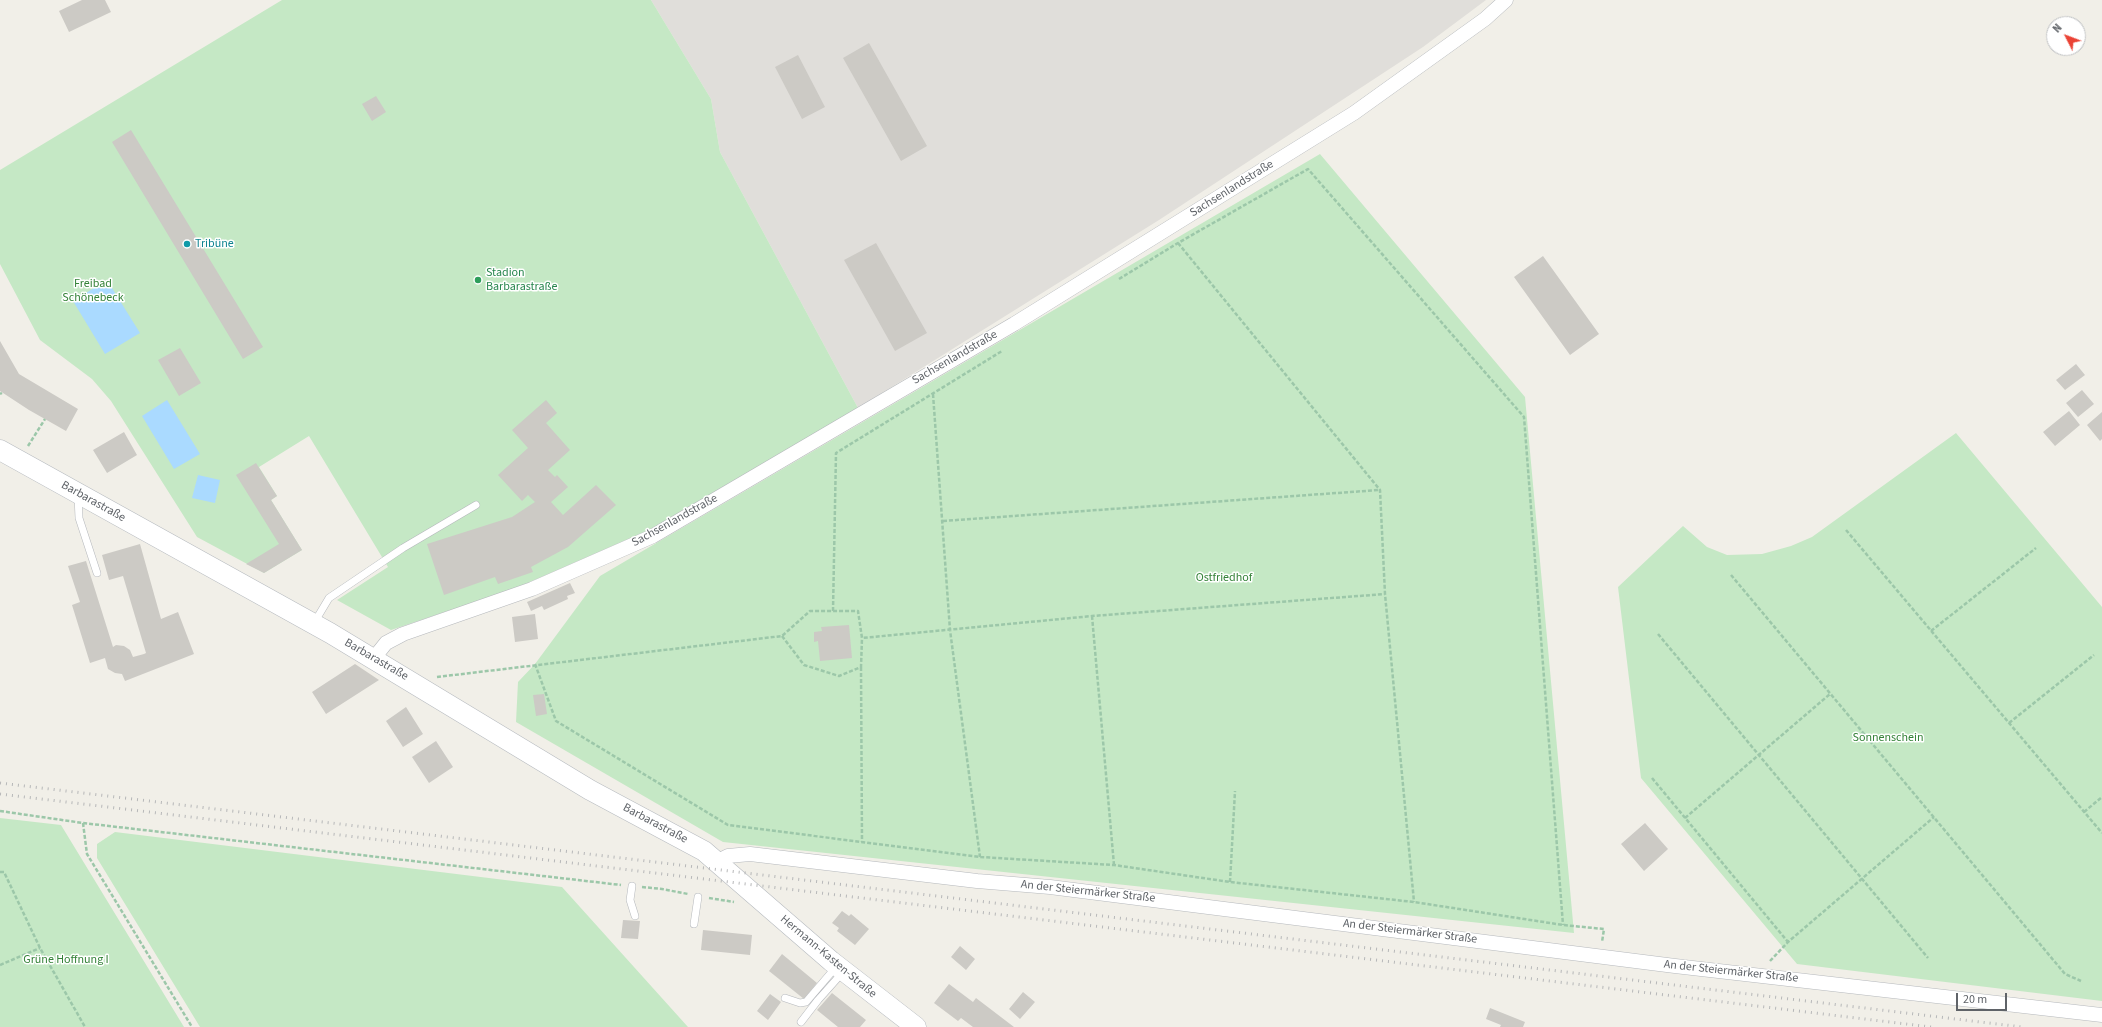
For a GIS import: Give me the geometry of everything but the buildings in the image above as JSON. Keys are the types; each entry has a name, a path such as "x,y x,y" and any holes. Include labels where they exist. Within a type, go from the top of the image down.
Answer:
{"street":[{"name":"Sachsenlandstraße","path":"374,658 386,643 403,634 532,589 653,536 1014,324 1354,113 1485,19 1506,0"},
{"name":"Barbarastraße","path":"0,450 314,623 590,790 687,840 718,861 743,884"},
{"name":"An der Steiermärker Straße","path":"718,861 728,856 750,854 977,881 1058,888 1601,956 2102,1015"},
{"name":"Hermann-Kasten-Straße","path":"743,884 840,969 908,1025"}],"lane":[{"path":"77,493 79,518 97,573"},
{"path":"314,623 329,598 403,548 476,505"},
{"path":"632,886 630,900 636,916"},
{"path":"694,924 698,897"},
{"path":"785,998 800,1003 806,1002 840,969"},
{"path":"801,1022 840,969"}],"path":[{"path":"1117,280 1178,243 1308,169 1524,418 1563,925"},
{"path":"1178,243 1380,490 1385,594 1414,902"},
{"path":"833,611 836,453 1008,347"},
{"path":"933,393 950,630 980,856"},
{"path":"28,446 45,419"},
{"path":"943,520 1380,490"},
{"path":"1846,530 2102,834"},
{"path":"1931,631 2036,548"},
{"path":"1731,575 2065,974 2081,981"},
{"path":"862,638 1092,616 1385,594"},
{"path":"422,687 431,679 442,675 782,636 810,611 858,611 862,638 862,842"},
{"path":"1092,616 1114,865"},
{"path":"1658,634 1860,880 1928,958"},
{"path":"782,636 804,665 839,676 861,667"},
{"path":"2009,723 2094,655"},
{"path":"535,664 556,721 728,825 980,856 1114,865 1230,882 1414,902 1563,925 1604,929 1601,956"},
{"path":"1685,818 1830,694"},
{"path":"1652,778 1788,942"},
{"path":"1230,882 1235,791"},
{"path":"2084,812 2102,797"},
{"path":"0,811 83,823 662,889 698,897 738,902 758,898"},
{"path":"1758,975 1788,942 1934,817"},
{"path":"83,823 87,854 192,1027"},
{"path":"0,872 4,872 40,948 85,1027"},
{"path":"0,965 40,948"}],"shaded area":[{"path":"651,0 1486,0 1423,47 1159,220 858,408 720,152 711,99"}],"green space":[{"name":"Stadion Barbarastraße","path":"282,0 651,0 711,99 720,152 858,408 649,530 514,589 391,630 337,600 388,567 309,436 259,467 277,496 271,500 302,550 264,573 197,537 111,401 92,379 40,340 0,264 0,170"},
{"name":"Ostfriedhof","path":"1320,154 1525,397 1574,933 723,842 516,722 518,682 535,664 600,576"},
{"name":"Sonnenschein","path":"1956,433 2102,607 2102,1001 1797,964 1641,778 1618,587 1683,526 1707,547 1727,555 1762,554 1791,546 1812,537"},
{"name":"Grüne Hoffnung I","path":"0,818 61,825 184,1027 0,1027"},
{"path":"115,832 562,887 688,1027 200,1027 97,858 97,844"}],"water":[{"path":"107,280 140,333 105,354 73,301"},
{"path":"167,400 200,454 174,469 142,416"},
{"path":"198,475 220,480 215,503 192,498"}],"railway":[{"path":"0,783 2022,1027"},
{"path":"0,794 1931,1027"}],"place":[{"name":"Tribüne","path":"187,244"},
{"name":"Stadion Barbarastraße","path":"478,280"}],"park label":[{"name":"Freibad Schönebeck","path":"93,291"}]}
